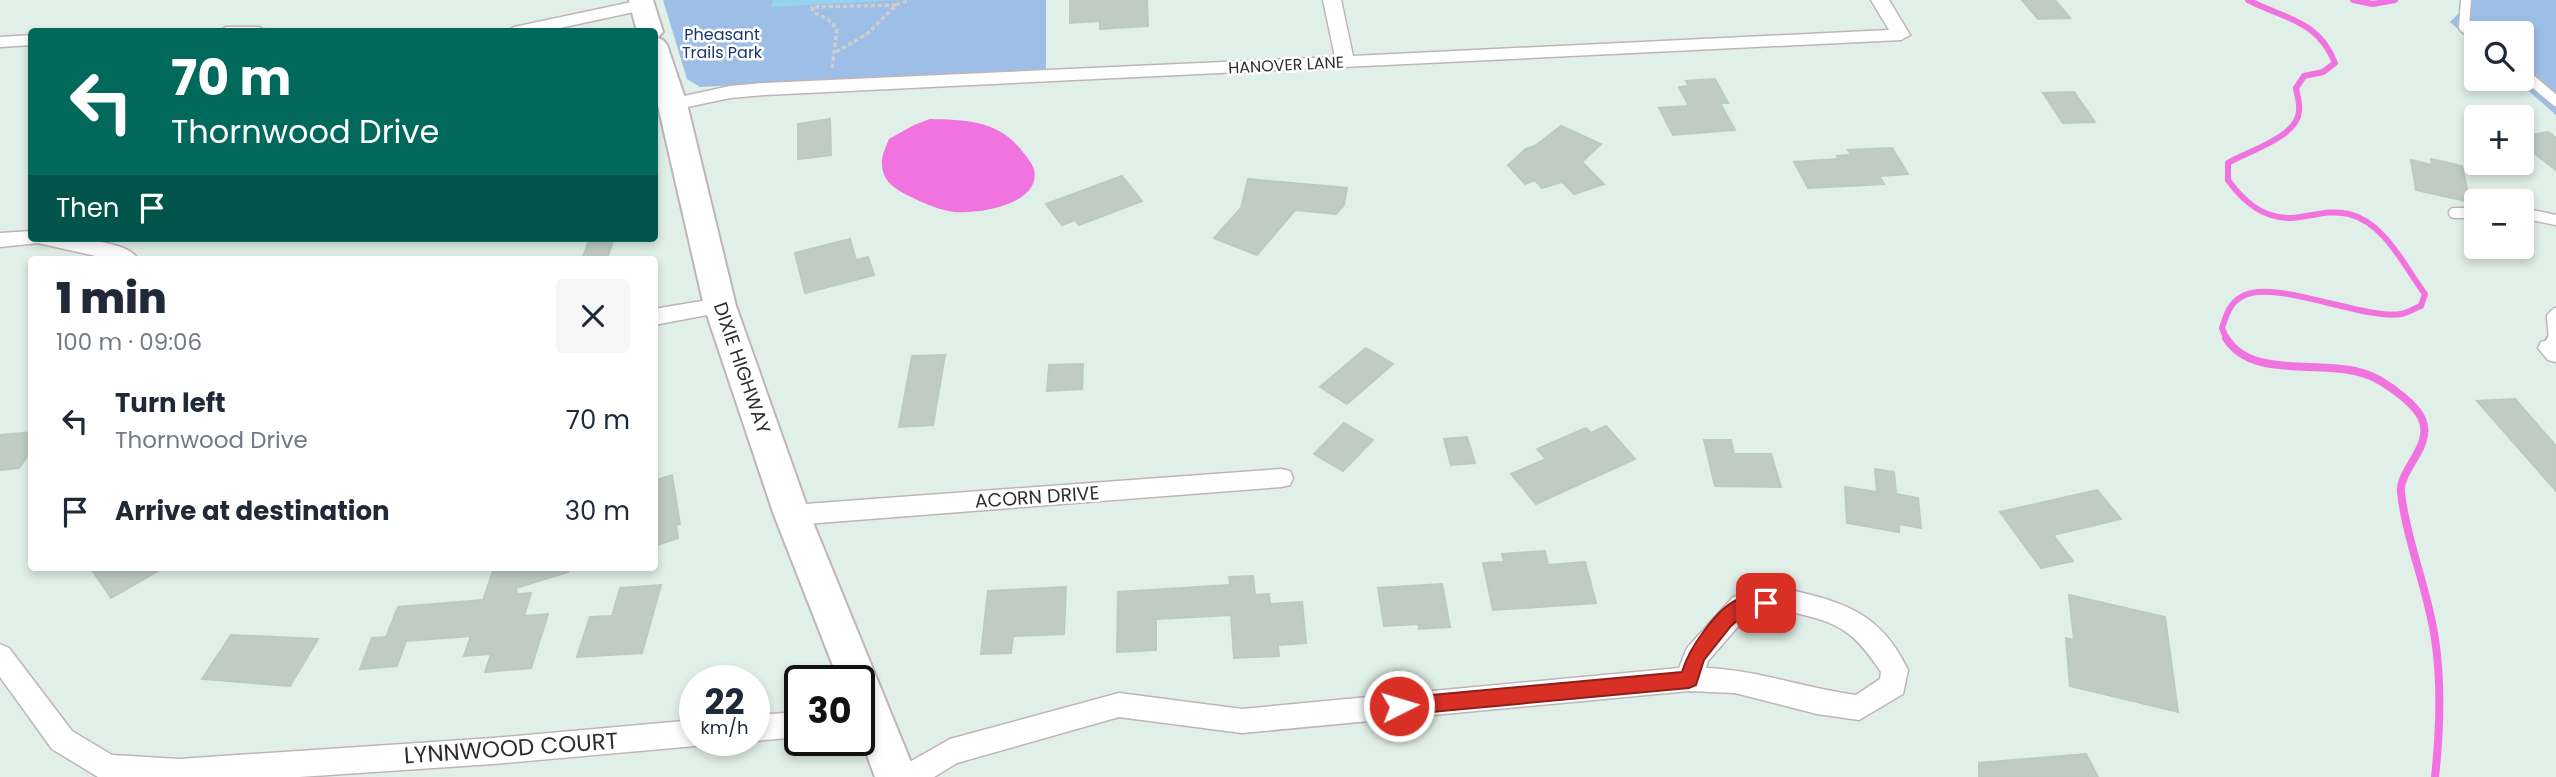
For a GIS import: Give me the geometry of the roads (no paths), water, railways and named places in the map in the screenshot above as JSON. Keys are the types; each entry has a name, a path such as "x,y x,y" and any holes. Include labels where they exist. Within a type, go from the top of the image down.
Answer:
{"main road":[{"path":"642,3 649,28"},
{"name":"DIXIE HIGHWAY","path":"658,57 673,104 720,306 792,516 853,665"},
{"name":"DIXIE HIGHWAY","path":"875,734 896,777"}],"street":[{"path":"1332,0 1345,62"},
{"name":"HANOVER LANE","path":"673,104 730,92 827,86 1900,35 1880,0"},
{"path":"532,28 642,3"},
{"path":"0,41 28,40"},
{"path":"0,240 28,238"},
{"path":"63,242 121,256"},
{"path":"658,316 720,306"},
{"name":"ACORN DRIVE","path":"792,516 1281,478"},
{"path":"909,777 950,751 1119,705 1242,721 1689,679 1735,681 1817,702 1858,708 1893,686 1895,670 1870,634 1834,611 1791,601 1742,605 1696,656 1689,679"},
{"name":"LYNNWOOD COURT","path":"0,656 62,740 108,768 179,772 493,751 679,734"}],"lane":[{"path":"2464,21 2466,0"},
{"path":"2534,82 2556,101"},
{"path":"2454,213 2464,213"},
{"path":"2534,215 2556,220"},
{"path":"2552,351 2555,338 2552,317 2556,313"}],"waterway":[{"path":"2226,338 2222,328 2231,307 2241,297 2255,292 2295,295 2384,314 2401,314 2421,306 2425,294 2393,247 2373,226 2362,219 2334,212 2290,218 2271,215 2254,207 2228,180 2228,163 2281,136 2296,120 2299,108 2296,88 2304,76 2323,72 2335,63 2328,49 2310,29 2248,0"},
{"path":"2353,0 2373,4 2395,0"},
{"path":"2226,338 2239,352 2256,361 2361,372 2397,392 2415,408 2422,419 2423,439 2405,476 2401,493 2432,621 2437,656 2439,708 2435,777"}],"park label":[{"name":"Pheasant Trails Park","path":"722,43"}]}
